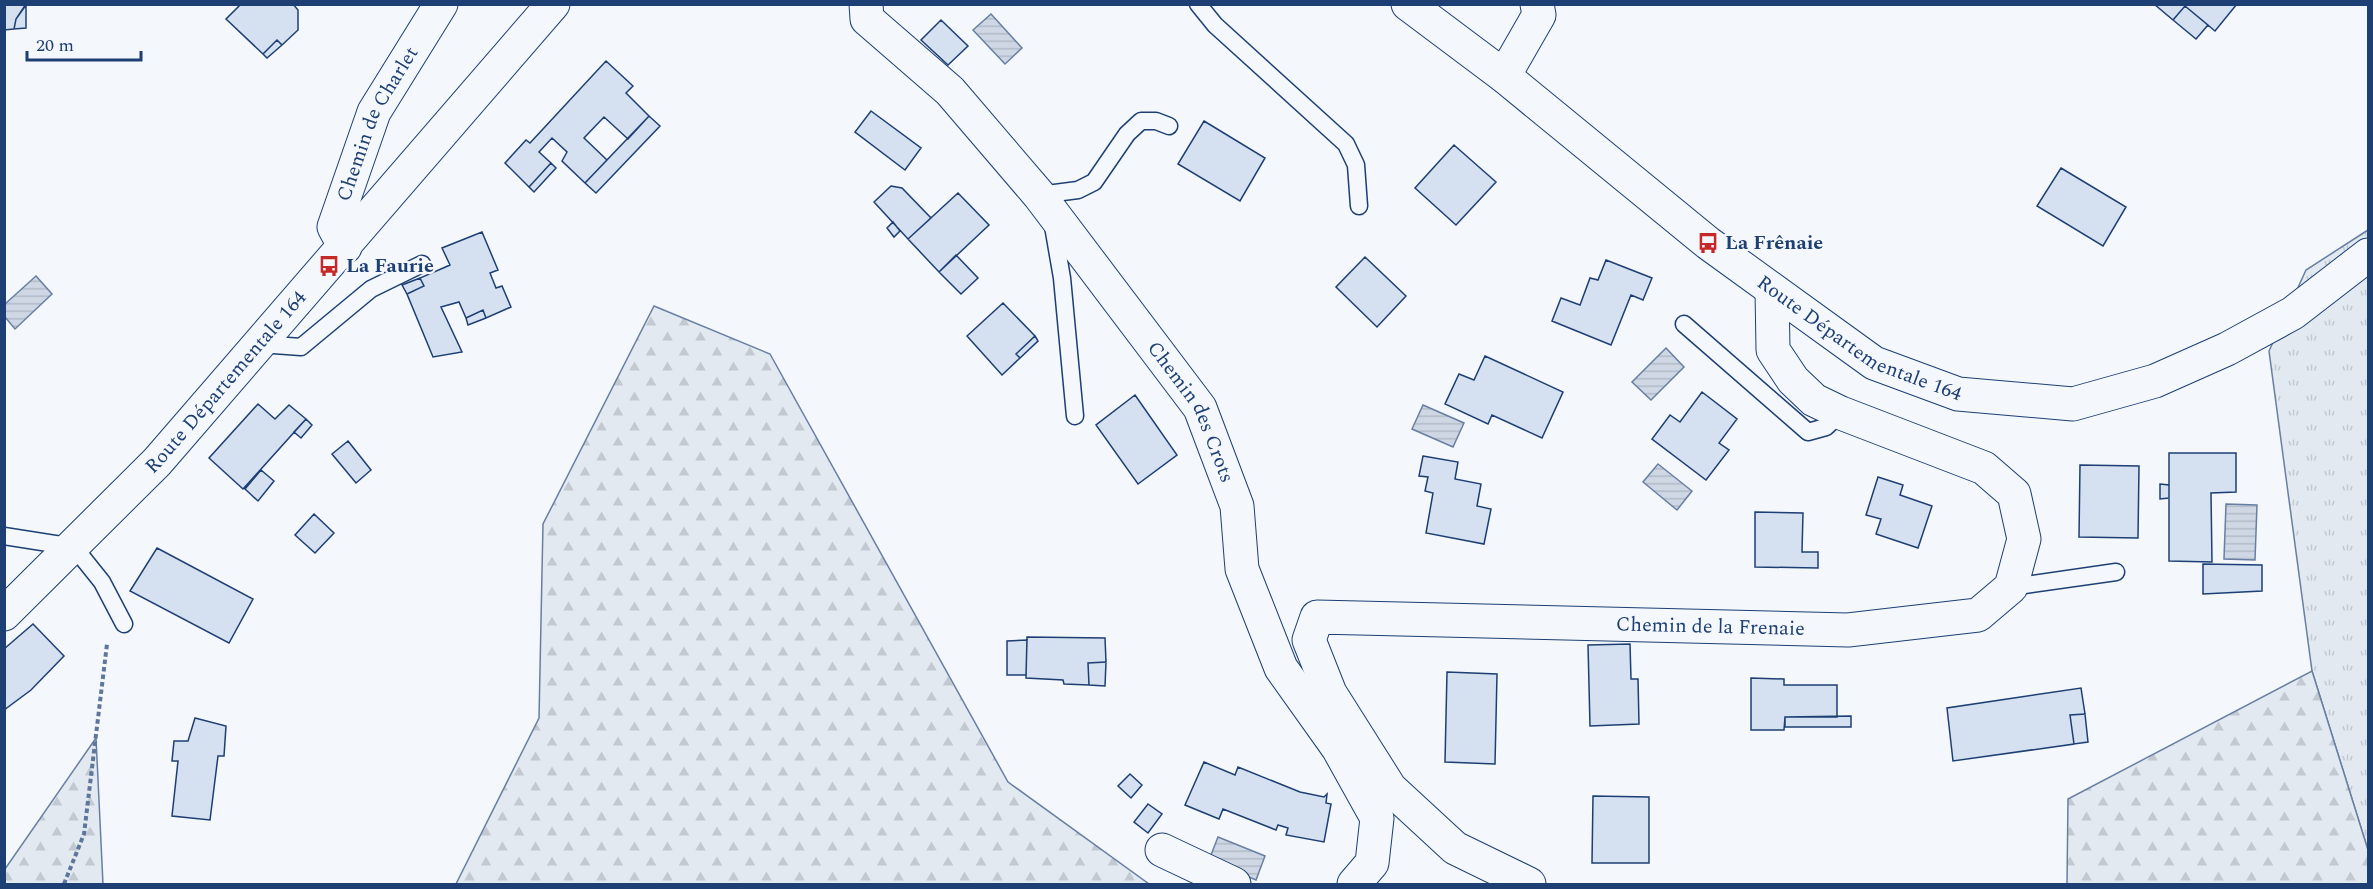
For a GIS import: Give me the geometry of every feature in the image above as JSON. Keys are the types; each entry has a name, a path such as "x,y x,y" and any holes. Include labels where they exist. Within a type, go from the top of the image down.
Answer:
{"street":[{"name":"Chemin de Charlet","path":"345,248 334,227 374,112 441,4"},
{"name":"Route Départementale 164","path":"4,614 74,547 157,462 345,248 553,4"},
{"name":"Chemin des Crots","path":"867,4 867,20 950,90 1045,202 1200,408 1237,506 1242,569 1281,668 1338,748 1377,818 1372,863 1354,885"},
{"name":"Route Départementale 164","path":"1408,4 1504,76 1708,243 1874,363 1958,394 2073,404 2155,381 2227,350 2293,313 2368,255"},
{"path":"1504,76 1539,15 1537,4"},
{"path":"1772,290 1773,350 1793,380 1814,400 1841,413 1984,468 2014,494 2024,539 2011,587"},
{"name":"Chemin de la Frenaie","path":"1529,885 1455,848 1390,788 1330,693 1309,640 1317,618 1848,630 1978,615 2011,587"},
{"path":"1162,850 1234,885"}],"lane":[{"path":"1198,4 1224,33 1346,144 1356,165 1359,206"},
{"path":"1075,416 1062,278 1045,202 1094,182 1126,134 1142,121 1156,121 1169,126"},
{"path":"260,345 302,347 371,289 422,264"},
{"path":"1684,324 1808,432 1826,427 1841,413"},
{"path":"4,536 74,547 102,582 124,624"},
{"path":"2011,587 2116,572"}],"path":[{"path":"64,885 84,834 107,644 114,630 124,624"}],"green space":[{"path":"2368,230 2368,850 2312,671 2269,351 2306,270"},
{"path":"654,306 770,354 1008,782 1149,884 456,884 539,718 543,524"},
{"path":"2312,671 2368,850 2368,884 2067,884 2068,799"},
{"path":"96,738 103,884 5,884 5,869"}],"shaded area":[{"path":"991,14 1022,48 1005,64 973,30"},
{"path":"36,276 52,294 15,329 5,317 5,304"},
{"path":"1666,348 1684,367 1651,400 1632,382"},
{"path":"1423,405 1464,423 1453,447 1412,429"},
{"path":"1658,464 1692,491 1677,510 1643,482"},
{"path":"2226,504 2257,505 2255,560 2224,559"},
{"path":"1218,837 1265,856 1256,880 1209,860"}],"building":[{"path":"4,4 26,4 16,19 14,29 4,30"},
{"path":"238,4 293,4 298,10 298,30 282,45 277,40 263,54 226,19 239,6"},
{"path":"2154,4 2237,4 2215,31 2185,6 2173,20"},
{"path":"26,5 26,28 14,29 16,19"},
{"path":"2185,6 2208,25 2196,39 2173,20"},
{"path":"941,20 968,46 948,65 921,40"},
{"path":"277,40 282,45 267,58 263,54"},
{"path":"606,61 633,86 626,93 649,116 628,139 604,117 584,138 607,160 585,183 562,161 567,152 552,138 539,152 551,163 529,187 505,163 526,140 530,143"},
{"path":"871,111 921,148 905,170 855,132"},
{"path":"649,116 660,126 596,193 585,183"},
{"path":"1204,121 1265,158 1240,201 1178,164"},
{"path":"1454,145 1496,182 1456,225 1415,188"},
{"path":"551,163 556,168 534,192 529,187"},
{"path":"2061,168 2126,207 2103,246 2037,206"},
{"path":"891,186 902,188 931,218 908,239 874,202"},
{"path":"958,193 989,225 939,272 908,239"},
{"path":"893,222 900,231 894,237 887,228"},
{"path":"482,232 498,270 490,273 496,288 502,286 511,307 486,318 483,310 466,318 459,302 441,307 462,352 433,357 407,294 424,286 420,278 450,265 442,248"},
{"path":"956,255 978,278 961,294 939,272"},
{"path":"1365,257 1406,296 1377,327 1336,287"},
{"path":"1606,260 1652,278 1643,300 1631,295 1611,345 1552,321 1561,298 1580,305 1590,278 1598,280"},
{"path":"420,278 424,286 407,294 402,285"},
{"path":"1003,303 1035,336 1016,354 1020,358 1002,375 967,336"},
{"path":"483,310 486,318 468,325 466,318"},
{"path":"1035,336 1038,341 1020,358 1016,354"},
{"path":"1485,356 1563,392 1542,438 1492,415 1488,424 1445,404 1459,374 1474,380"},
{"path":"1702,392 1737,419 1719,443 1729,450 1706,480 1652,439 1670,415 1680,422"},
{"path":"1135,395 1177,455 1138,484 1096,425"},
{"path":"258,404 275,419 289,405 306,419 243,489 209,458"},
{"path":"306,419 312,425 301,438 294,432"},
{"path":"348,441 371,470 356,483 332,454"},
{"path":"2169,453 2236,453 2236,492 2211,493 2212,562 2169,561"},
{"path":"1423,456 1458,462 1455,479 1481,484 1477,506 1491,509 1484,544 1426,533 1433,493 1425,491 1428,477 1419,476"},
{"path":"2080,465 2139,466 2138,538 2079,537"},
{"path":"261,470 274,481 258,501 245,489"},
{"path":"1878,477 1903,485 1900,495 1932,506 1918,548 1876,534 1881,519 1866,515"},
{"path":"2160,484 2169,485 2169,498 2160,499"},
{"path":"1755,512 1803,513 1802,552 1818,552 1818,568 1755,567"},
{"path":"314,514 334,533 315,553 295,535"},
{"path":"157,548 253,599 229,643 130,591"},
{"path":"2203,564 2262,565 2262,591 2203,594"},
{"path":"33,624 64,656 31,690 4,710 4,649"},
{"path":"1027,637 1105,638 1106,662 1088,663 1089,685 1064,684 1063,680 1026,678"},
{"path":"1027,640 1026,675 1007,675 1007,641"},
{"path":"1630,644 1631,679 1638,679 1639,724 1590,726 1588,645"},
{"path":"1106,662 1105,686 1089,685 1088,663"},
{"path":"1447,672 1497,674 1495,764 1445,762"},
{"path":"1751,678 1784,679 1784,685 1837,685 1837,717 1785,717 1784,730 1751,730"},
{"path":"2081,688 2085,714 2070,715 2074,744 1953,761 1947,708"},
{"path":"2085,714 2088,742 2074,744 2070,715"},
{"path":"1851,716 1851,727 1785,727 1785,717"},
{"path":"195,718 226,726 224,756 218,756 210,820 172,816 178,761 172,761 174,741 188,741"},
{"path":"1204,762 1235,775 1238,767 1300,792 1324,797 1327,794 1326,803 1331,804 1324,842 1286,835 1288,828 1278,825 1276,830 1223,809 1219,819 1185,805"},
{"path":"1130,774 1142,785 1131,798 1118,786"},
{"path":"1593,796 1649,797 1649,863 1592,863"},
{"path":"1148,804 1162,814 1148,833 1134,822"}],"place":[{"name":"La Frênaie","path":"1708,243"},
{"name":"La Faurie","path":"329,266"}]}
